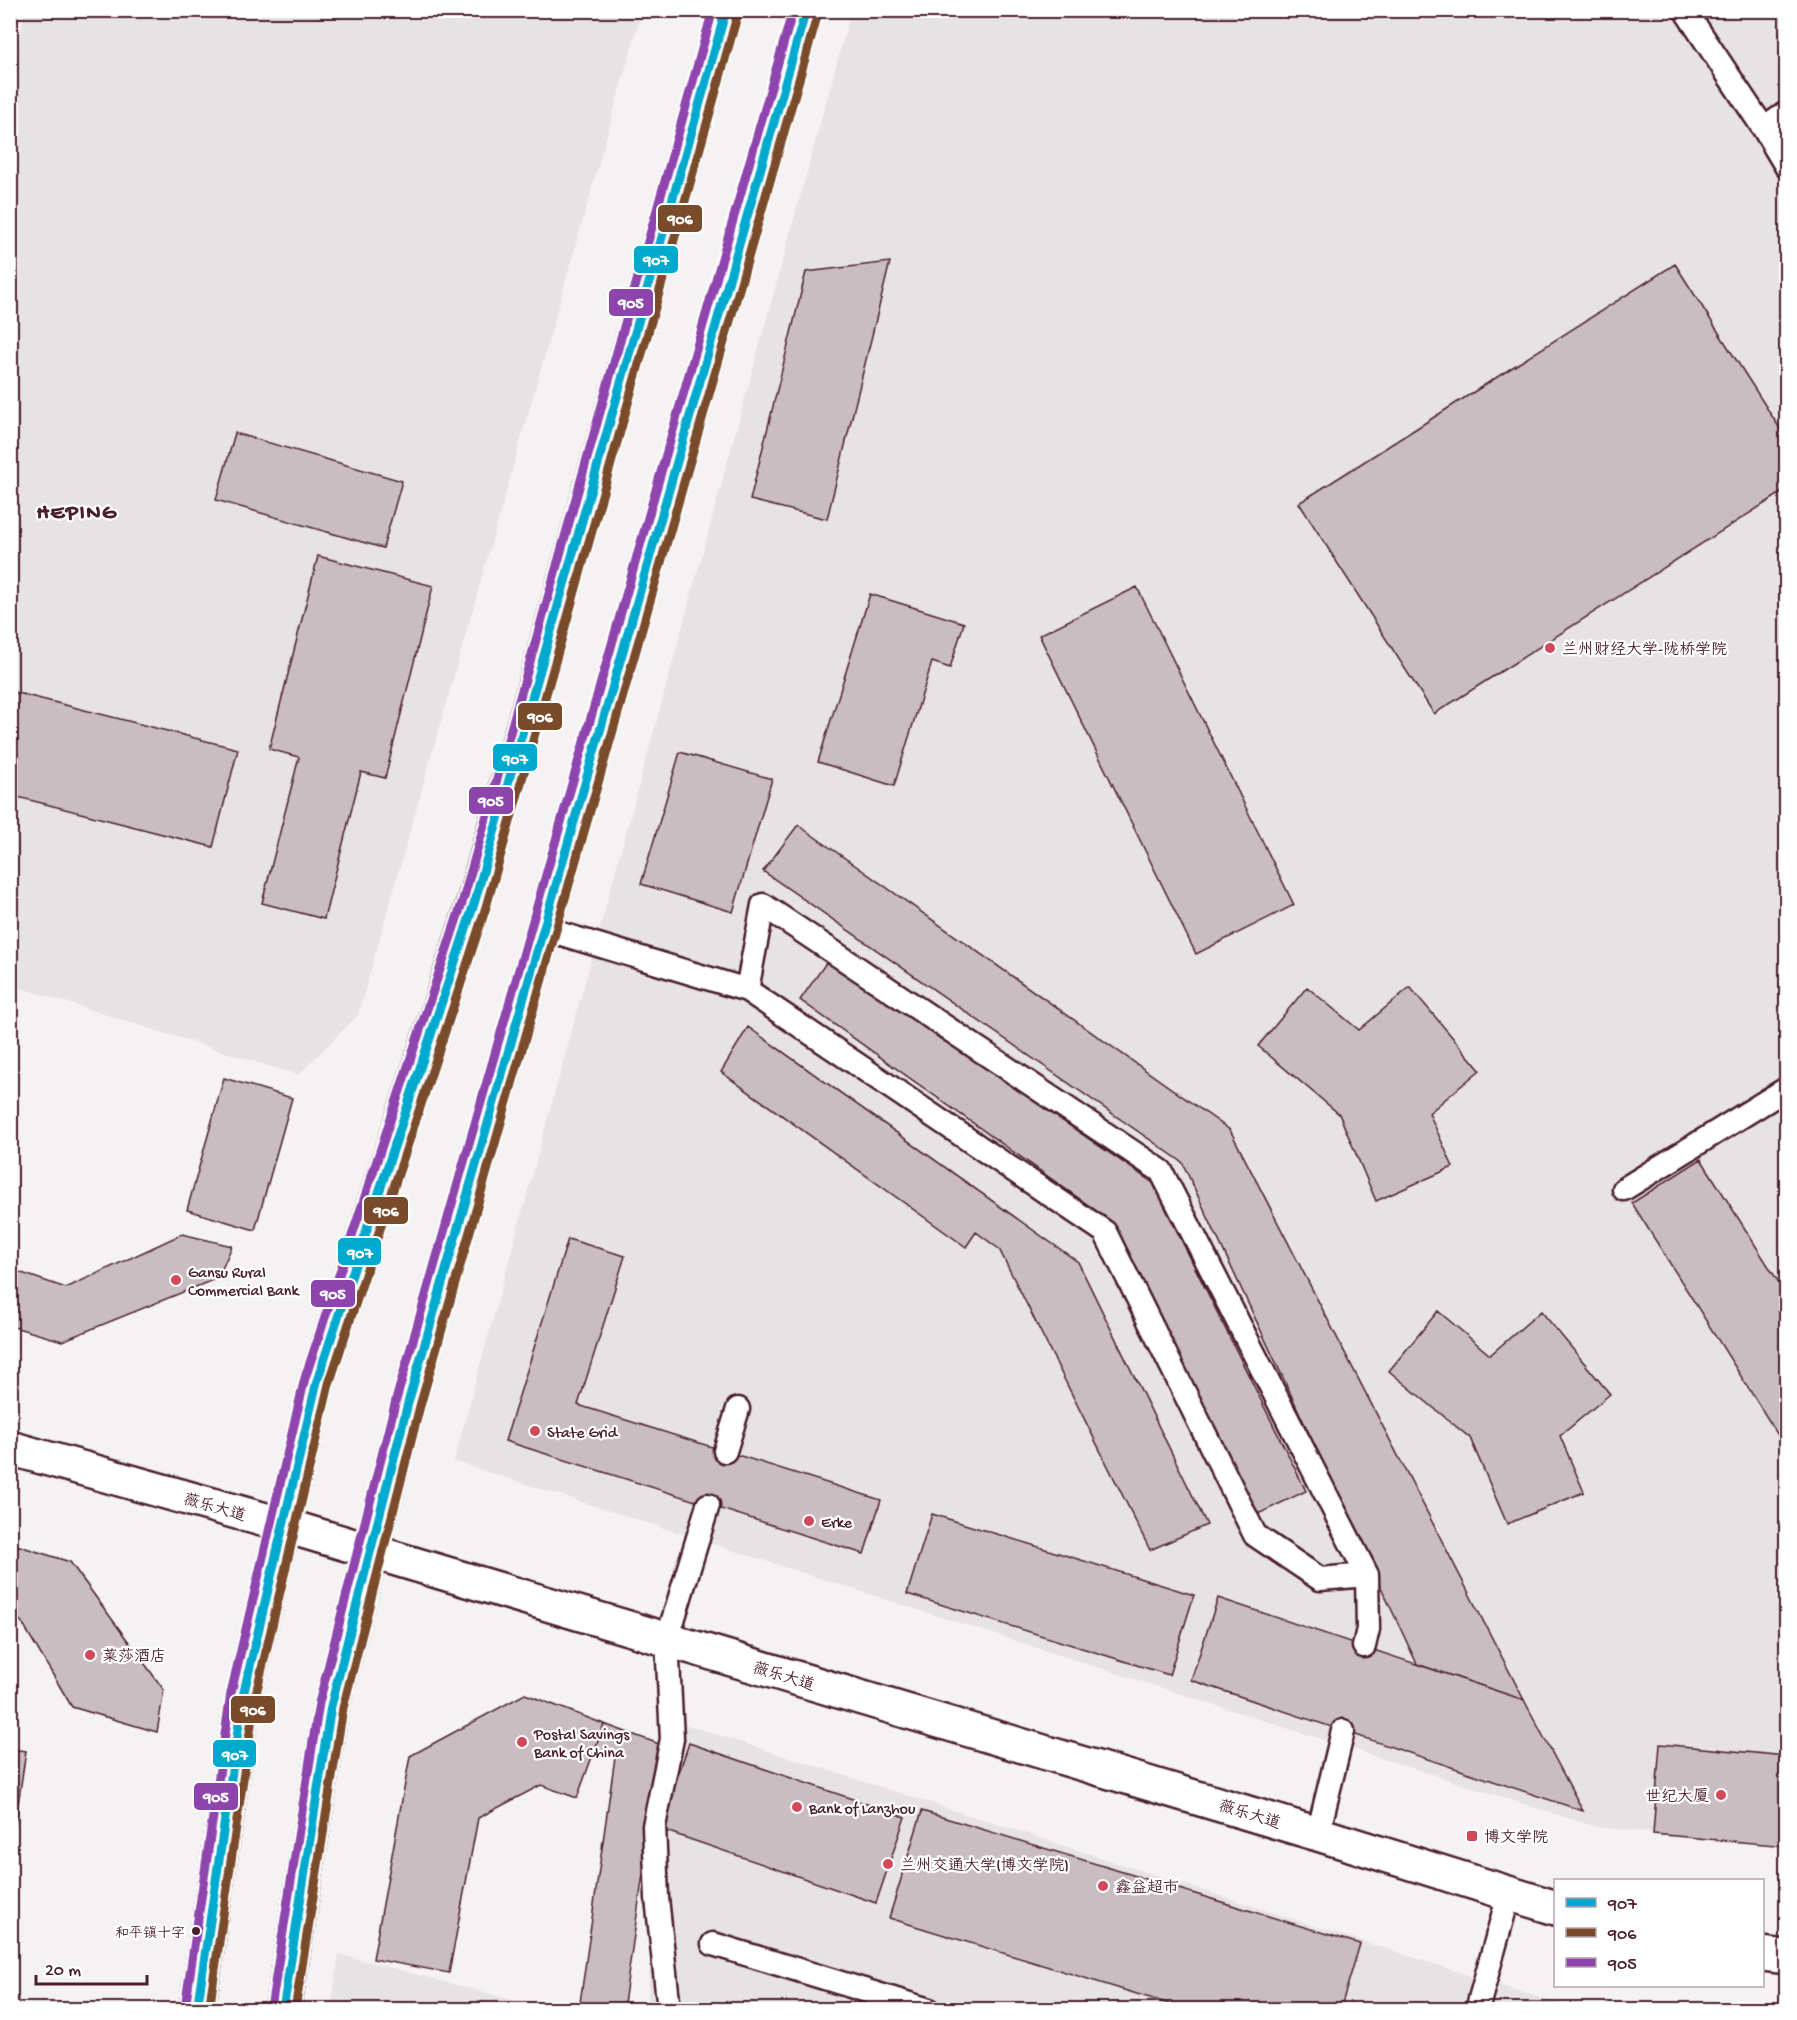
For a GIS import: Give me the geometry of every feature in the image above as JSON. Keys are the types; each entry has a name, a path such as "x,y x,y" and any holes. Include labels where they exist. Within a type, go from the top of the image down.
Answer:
{"main road":[{"path":"197,2010 243,1695 317,1381 474,904 726,10"},
{"path":"283,2010 331,1706 408,1403 806,10"},
{"name":"薇乐大道","path":"10,1448 283,1525 1318,1834 1554,1907"},
{"path":"1764,1954 1786,1958"}],"lane":[{"path":"1685,10 1786,166"},
{"path":"1764,129 1786,112"},
{"path":"747,990 763,905 1161,1171 1367,1575 1368,1629 1364,1646"},
{"path":"545,929 747,990 1105,1232 1255,1535 1320,1579 1367,1575"},
{"path":"1623,1189 1786,1089"},
{"path":"725,1451 738,1409"},
{"path":"669,2010 657,1898 654,1826 672,1739 667,1640 708,1505"},
{"path":"1318,1834 1343,1731"},
{"path":"1477,2010 1509,1894"},
{"path":"713,1944 929,2010"}],"shaded area":[{"path":"25,11 642,11 358,1015 298,1075 11,985 10,90"},
{"path":"851,11 1786,11 1786,1846 1596,1827 454,1461"},
{"name":"兰州交通大学(博文学院)","path":"665,1718 1574,2009 647,2010"},
{"path":"339,1954 546,2009 331,2010"}],"building":[{"path":"890,262 827,519 750,500 806,272"},
{"path":"1675,264 1786,438 1786,490 1434,714 1299,503"},
{"path":"235,433 402,481 383,548 216,500"},
{"path":"318,556 433,586 385,778 361,772 324,919 262,903 299,757 269,749"},
{"path":"1137,587 1294,905 1196,954 1039,635"},
{"path":"870,594 964,623 950,668 932,662 894,786 818,762"},
{"path":"10,691 238,749 213,847 10,795"},
{"path":"680,752 772,779 733,912 641,884"},
{"path":"798,825 1230,1130 1524,1700 1417,1664 1182,1162 763,871"},
{"path":"828,960 1153,1183 1306,1491 1254,1516 1112,1222 800,1000"},
{"path":"1307,987 1359,1030 1410,987 1480,1070 1429,1113 1453,1167 1376,1201 1339,1114 1258,1046"},
{"path":"748,1027 1078,1262 1207,1525 1150,1550 999,1249 976,1232 966,1247 721,1072"},
{"path":"224,1078 292,1098 255,1230 187,1210"},
{"path":"1701,1159 1786,1294 1786,1448 1632,1203"},
{"path":"182,1234 232,1246 218,1278 62,1341 10,1326 10,1269 66,1288"},
{"path":"568,1239 625,1256 578,1405 881,1500 864,1554 505,1441"},
{"path":"1438,1311 1490,1355 1541,1311 1610,1394 1560,1436 1584,1492 1507,1524 1470,1438 1389,1371"},
{"path":"932,1514 1194,1595 1169,1675 907,1594"},
{"name":"莱莎酒店","path":"10,1543 70,1562 164,1690 157,1732 72,1707 21,1621 10,1617"},
{"path":"1218,1598 1524,1700 1583,1811 1191,1680"},
{"path":"525,1694 604,1724 577,1798 541,1785 478,1818 449,1973 373,1959 410,1756"},
{"path":"604,1724 662,1745 623,2010 579,2010 615,1757 595,1749"},
{"path":"689,1743 905,1817 876,1903 660,1829"},
{"name":"世纪大厦","path":"1660,1744 1786,1756 1786,1846 1653,1834"},
{"path":"10,1749 26,1751 10,1858"},
{"path":"922,1811 1360,1944 1340,2010 1189,2010 889,1918"},
{"path":"380,2005 405,2010 380,2010"}],"transit line":[{"name":"905","path":"185,2008 231,1693 305,1378 463,900 713,10"},
{"name":"907","path":"197,2010 243,1696 317,1381 474,904 726,10"},
{"name":"905","path":"271,2008 319,1703 396,1400 793,10"},
{"name":"907","path":"283,2010 331,1706 408,1403 806,10"},
{"name":"906","path":"209,2010 255,1698 329,1384 486,907 738,13"},
{"name":"906","path":"295,2010 343,1708 420,1406 818,13"}],"place":[{"name":"兰州财经大学-陇桥学院","path":"1550,648"},
{"name":"Gansu Rural Commercial Bank","path":"176,1280"},
{"name":"State Grid","path":"535,1431"},
{"name":"Erke","path":"809,1521"},
{"name":"莱莎酒店","path":"90,1655"},
{"name":"Postal Savings Bank of China","path":"522,1742"},
{"name":"世纪大厦","path":"1721,1795"},
{"name":"Bank of Lanzhou","path":"797,1807"},
{"name":"博文学院","path":"1472,1836"},
{"name":"兰州交通大学(博文学院)","path":"888,1864"},
{"name":"鑫益超市","path":"1103,1886"},
{"name":"和平镇十字","path":"196,1931"}],"district":[{"name":"HEPING","path":"77,510"}]}
